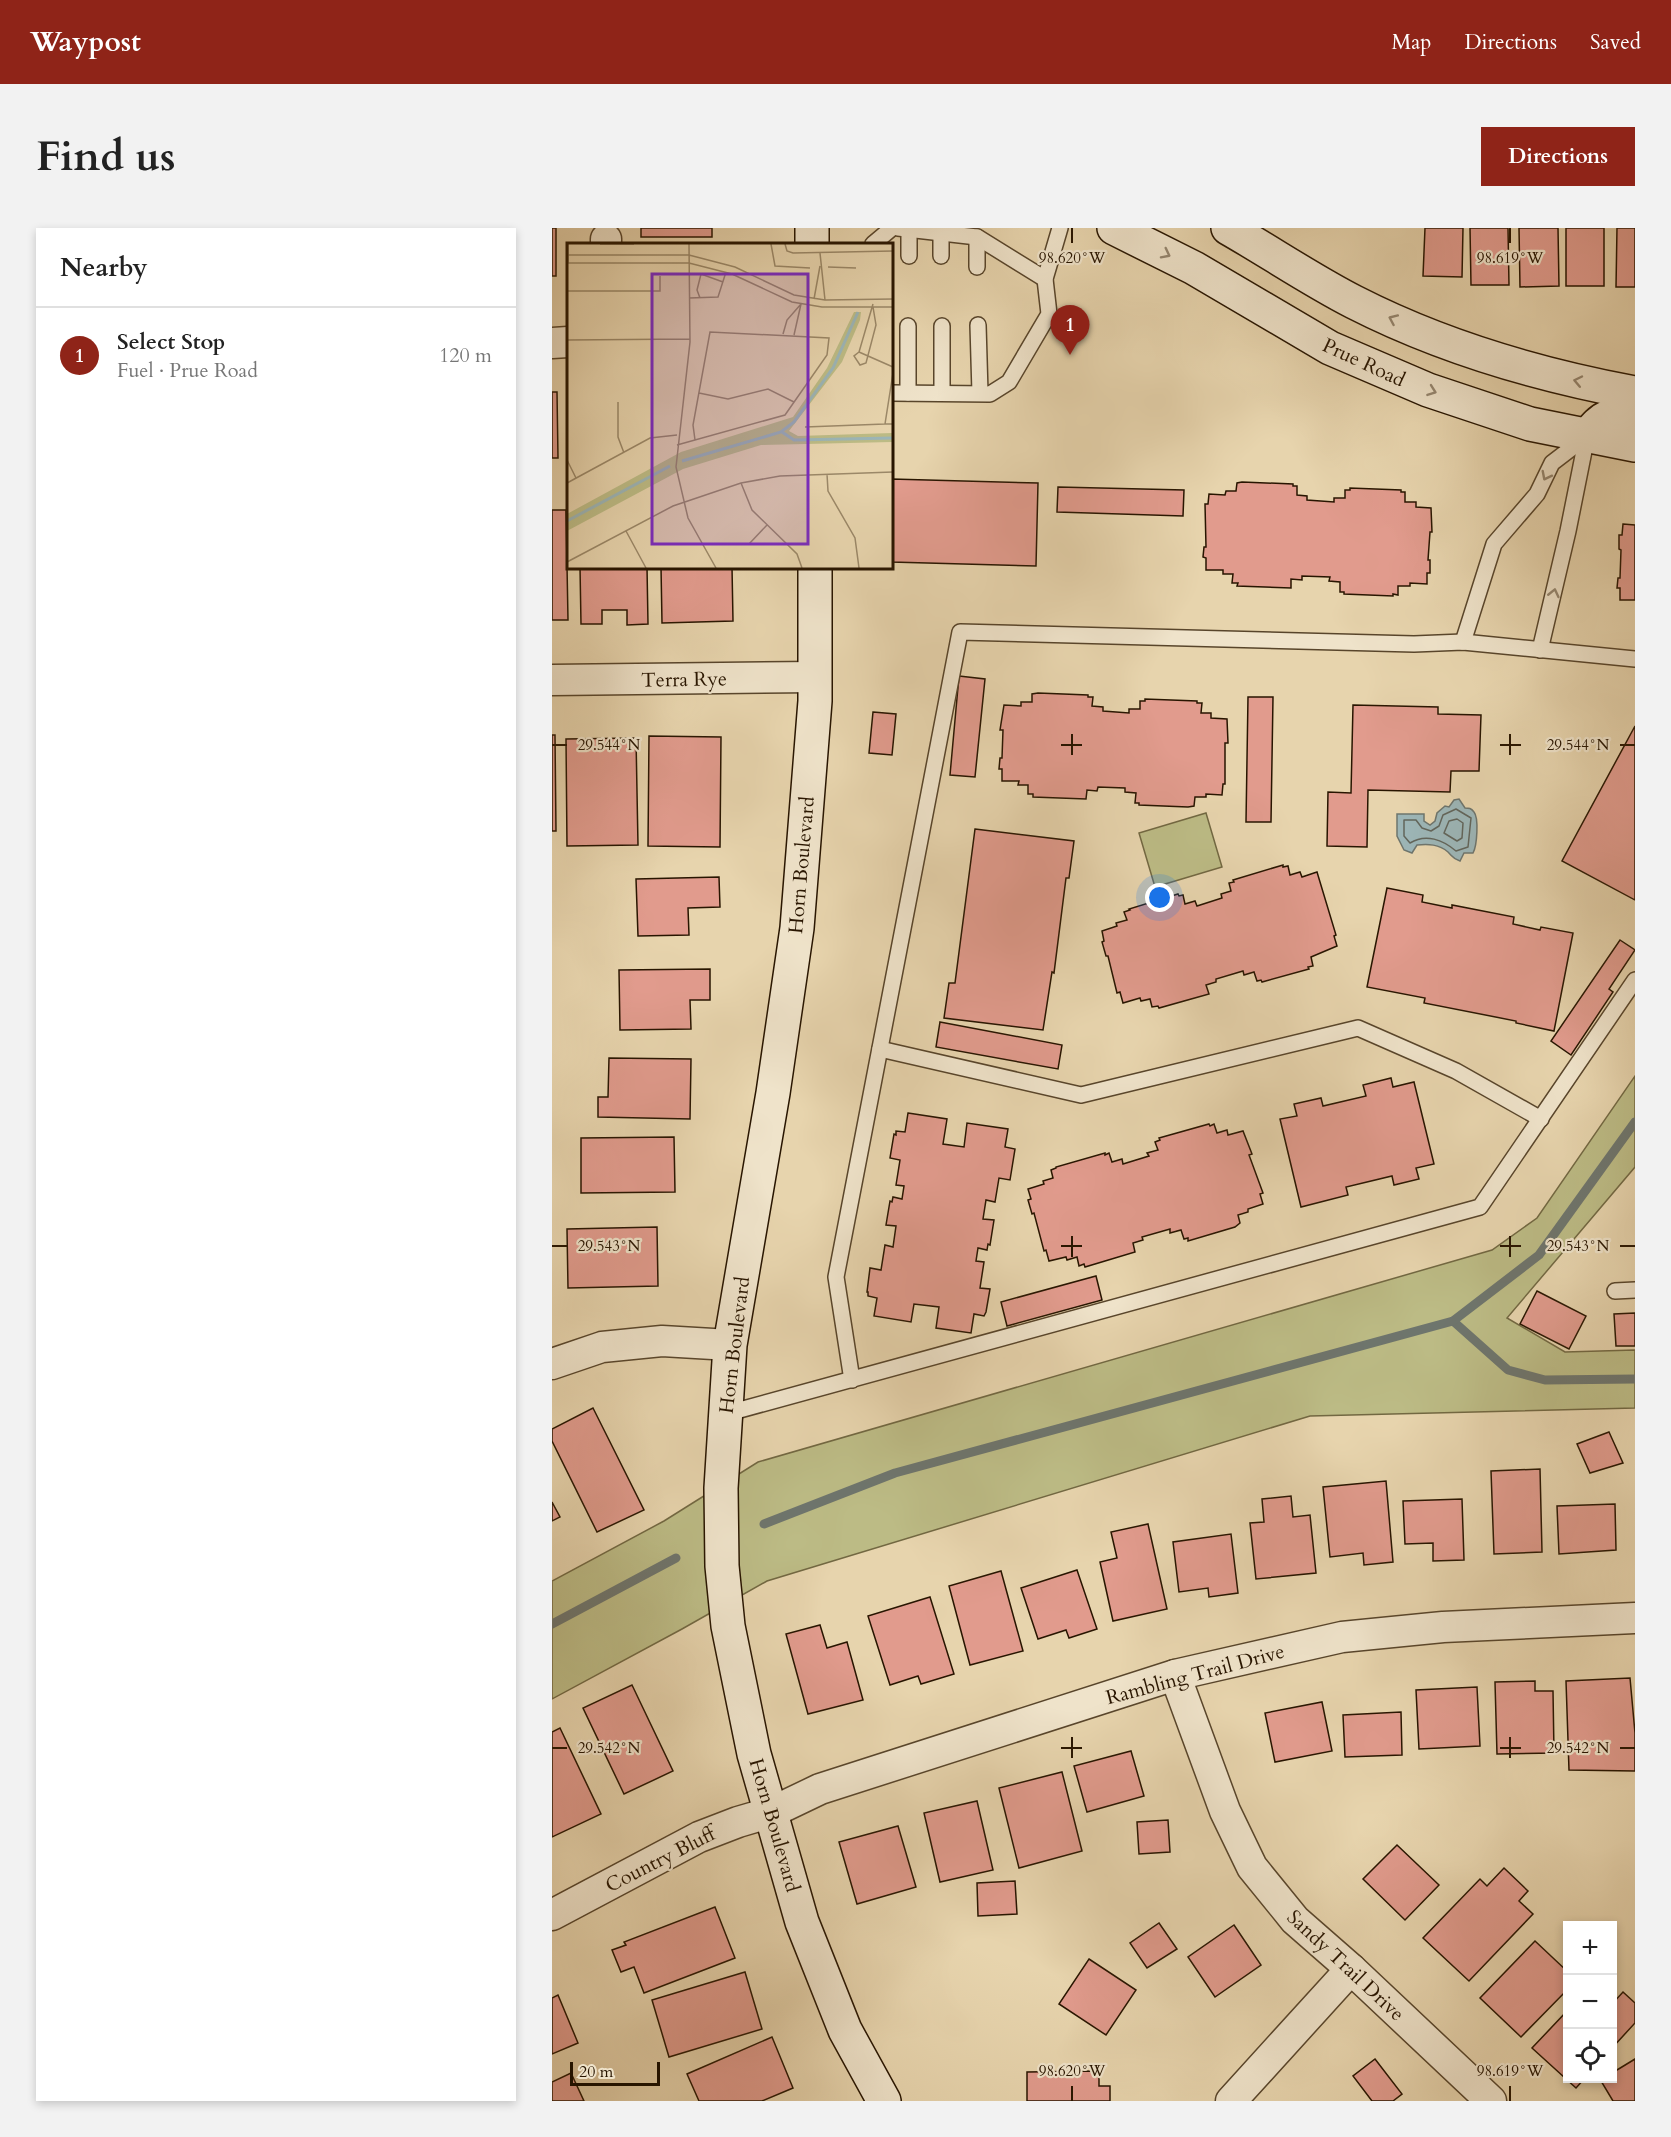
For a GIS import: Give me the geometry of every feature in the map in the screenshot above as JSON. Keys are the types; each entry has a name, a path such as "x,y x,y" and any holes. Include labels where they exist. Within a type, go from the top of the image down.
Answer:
{"street":[{"name":"Prue Road","path":"1114,228 1194,268 1341,353 1428,390 1530,424 1635,445"},
{"path":"1228,228 1354,302 1447,342 1543,373 1635,393"},
{"path":"552,343 567,342"},
{"path":"1587,436 1601,420 1611,416 1635,416"},
{"name":"Horn Boulevard","path":"816,568 815,701 797,928 773,1093 730,1345 721,1488 722,1566 728,1626 754,1754 802,1922 846,2030 884,2101"},
{"name":"Terra Rye","path":"552,681 815,677"},
{"path":"552,1364 602,1347 662,1341 730,1345"},
{"name":"Rambling Trail Drive","path":"772,1812 820,1789 1175,1675 1342,1637 1443,1627 1635,1618"},
{"name":"Sandy Trail Drive","path":"1175,1675 1225,1811 1252,1867 1294,1920 1351,1969 1491,2101"},
{"name":"Country Bluff","path":"552,1915 699,1837 772,1812"},
{"path":"1230,2101 1351,1969"}],"lane":[{"path":"874,243 892,228"},
{"path":"892,393 990,394 1010,382 1048,314 1046,279 1060,228"},
{"path":"909,256 904,229 977,237 1046,279"},
{"path":"941,232 941,256"},
{"path":"977,237 977,267"},
{"path":"978,325 980,393"},
{"path":"908,326 908,393"},
{"path":"942,326 942,393"},
{"path":"1463,642 1494,544 1537,494 1552,463 1587,436"},
{"path":"1540,650 1568,531 1587,436"},
{"path":"852,1380 836,1277 960,632 1414,644 1463,642 1635,659"},
{"path":"725,1414 1480,1208 1635,980"},
{"path":"880,1049 1081,1095 1358,1028 1456,1071 1540,1119"},
{"path":"1615,1291 1635,1290"}],"shaded area":[{"path":"1206,813 1222,867 1155,887 1139,833"},
{"path":"1635,1076 1635,1167 1507,1318 1565,1352 1635,1350 1635,1408 1310,1416 767,1581 552,1699 552,1581 664,1521 758,1462 1492,1250 1537,1218"}],"water":[{"path":"1459,799 1465,808 1471,809 1476,815 1477,832 1473,853 1464,853 1460,861 1454,859 1445,849 1433,845 1417,845 1412,853 1404,850 1397,836 1397,814 1424,814 1424,821 1430,825 1435,821 1437,813 1445,806 1449,807 1454,800"}],"building":[{"path":"552,228 556,228 556,276 552,276"},
{"path":"641,228 712,228 712,237 641,237"},
{"path":"1425,228 1463,228 1462,277 1423,276"},
{"path":"1470,228 1508,228 1509,285 1471,285"},
{"path":"1519,228 1558,228 1559,286 1520,287"},
{"path":"1566,228 1604,228 1604,286 1566,286"},
{"path":"1617,228 1635,228 1635,287 1616,287"},
{"path":"552,392 557,392 558,458 552,458"},
{"path":"892,479 1038,483 1036,566 892,562"},
{"path":"1237,483 1293,484 1297,486 1297,495 1307,496 1307,500 1334,502 1334,498 1345,498 1345,490 1350,490 1350,488 1405,492 1405,502 1416,502 1416,507 1431,508 1432,532 1430,532 1428,560 1430,560 1430,573 1427,573 1427,584 1410,583 1410,586 1398,586 1398,595 1393,594 1393,596 1344,594 1340,592 1340,582 1329,581 1330,577 1302,576 1302,580 1291,579 1291,588 1237,586 1238,583 1232,583 1233,574 1223,574 1223,570 1206,570 1206,558 1203,557 1204,547 1206,547 1205,504 1208,504 1209,494 1225,495 1226,491 1236,491"},
{"path":"1058,487 1184,490 1183,516 1057,512"},
{"path":"552,510 566,510 568,620 552,620"},
{"path":"1623,524 1635,525 1635,600 1620,600 1620,588 1617,588 1618,578 1620,578 1619,535 1622,535"},
{"path":"580,568 647,568 648,624 627,625 627,610 602,610 602,624 581,624"},
{"path":"661,568 732,568 733,621 662,623"},
{"path":"959,676 985,679 975,777 950,775"},
{"path":"1032,694 1088,695 1088,697 1093,697 1092,706 1103,707 1103,711 1129,713 1129,709 1140,709 1140,701 1145,701 1145,699 1202,703 1201,713 1211,713 1211,718 1227,719 1228,743 1225,743 1225,784 1223,784 1222,795 1206,794 1206,797 1195,797 1194,806 1188,807 1139,805 1135,803 1136,793 1125,792 1125,788 1098,787 1097,791 1087,790 1086,799 1033,797 1033,794 1028,794 1028,785 1018,785 1019,781 1002,781 1002,769 999,769 1000,758 1002,758 1003,730 1000,730 1004,705 1021,706 1021,702 1032,702"},
{"path":"1248,697 1273,697 1271,822 1246,822"},
{"path":"1353,705 1438,707 1438,714 1481,715 1479,771 1451,771 1450,792 1368,790 1367,847 1327,846 1328,792 1351,793"},
{"path":"873,712 896,714 892,755 869,753"},
{"path":"1635,726 1635,900 1562,861"},
{"path":"552,735 555,735 556,831 552,831"},
{"path":"649,736 721,737 720,847 648,846"},
{"path":"636,738 638,845 567,846 566,739"},
{"path":"975,829 1074,841 1069,878 1066,878 1054,973 1052,972 1043,1030 944,1018 949,983 955,983"},
{"path":"1283,865 1283,867 1288,866 1290,875 1300,872 1302,877 1317,872 1336,935 1334,936 1337,946 1311,957 1313,966 1308,967 1309,969 1262,982 1257,981 1254,972 1244,975 1243,971 1216,979 1216,982 1206,985 1209,994 1159,1008 1158,1006 1152,1007 1150,999 1141,1001 1140,998 1123,1003 1120,992 1117,993 1108,956 1106,956 1102,931 1127,920 1124,912 1178,894 1183,895 1185,904 1195,901 1197,906 1222,898 1221,894 1231,891 1229,883 1234,882 1233,880"},
{"path":"719,877 720,907 688,908 689,935 638,936 636,879"},
{"path":"1387,888 1423,895 1422,902 1452,908 1452,905 1514,917 1513,924 1540,930 1541,927 1573,933 1554,1031 1424,1003 1425,998 1367,987"},
{"path":"1620,940 1635,950 1609,989 1613,992 1571,1055 1551,1041"},
{"path":"710,969 710,1000 690,1000 691,1029 620,1030 619,970"},
{"path":"940,1022 1062,1045 1058,1069 936,1047"},
{"path":"609,1058 691,1059 690,1119 598,1117 598,1097 608,1097"},
{"path":"1391,1078 1393,1087 1414,1082 1434,1164 1416,1168 1419,1179 1394,1185 1392,1176 1346,1187 1348,1195 1301,1207 1280,1119 1297,1116 1294,1104 1321,1098 1323,1106 1366,1096 1363,1085"},
{"path":"908,1113 947,1119 943,1144 964,1147 967,1123 1008,1129 1005,1147 1015,1149 1010,1180 999,1178 995,1202 986,1200 983,1219 994,1220 990,1245 988,1244 987,1250 978,1248 976,1261 984,1262 980,1288 990,1289 986,1312 984,1316 974,1314 971,1333 936,1328 939,1307 914,1304 911,1322 874,1316 877,1298 868,1296 870,1268 881,1270 885,1245 893,1247 896,1226 886,1225 890,1201 892,1202 893,1197 902,1199 904,1186 896,1185 900,1160 890,1158 894,1134 896,1135 896,1131 905,1132"},
{"path":"1209,1124 1210,1126 1214,1124 1217,1133 1227,1130 1228,1135 1243,1131 1263,1193 1260,1194 1263,1204 1238,1215 1240,1223 1235,1227 1188,1241 1188,1238 1184,1239 1181,1230 1170,1233 1170,1229 1142,1237 1143,1240 1133,1243 1135,1252 1085,1267 1084,1264 1079,1266 1077,1257 1049,1261 1034,1213 1032,1214 1028,1189 1044,1184 1043,1181 1053,1178 1051,1170 1056,1167 1105,1153 1105,1155 1109,1153 1112,1162 1122,1159 1123,1164 1149,1156 1147,1153 1158,1150 1155,1142 1160,1140 1159,1138"},
{"path":"674,1137 675,1192 581,1193 581,1138"},
{"path":"657,1227 658,1286 568,1288 567,1229"},
{"path":"1096,1276 1102,1300 1007,1326 1001,1302"},
{"path":"1537,1291 1586,1316 1569,1349 1520,1324"},
{"path":"1635,1313 1635,1346 1616,1346 1614,1314"},
{"path":"593,1408 644,1510 597,1532 552,1441 552,1429"},
{"path":"1609,1432 1623,1463 1590,1473 1577,1444"},
{"path":"1540,1469 1542,1552 1494,1554 1491,1471"},
{"path":"1386,1481 1393,1562 1364,1565 1363,1553 1330,1557 1323,1487"},
{"path":"1291,1496 1293,1517 1310,1515 1316,1573 1256,1579 1250,1523 1264,1522 1262,1499"},
{"path":"1462,1499 1464,1560 1433,1561 1433,1543 1405,1544 1403,1501"},
{"path":"552,1502 560,1517 552,1521"},
{"path":"1615,1504 1616,1550 1559,1554 1557,1506"},
{"path":"1148,1524 1167,1609 1113,1621 1100,1562 1117,1558 1111,1532"},
{"path":"1231,1534 1238,1593 1209,1597 1208,1588 1179,1592 1173,1542"},
{"path":"1077,1570 1097,1629 1069,1638 1066,1630 1038,1639 1021,1588"},
{"path":"1001,1571 1023,1651 970,1665 949,1586"},
{"path":"930,1597 954,1674 921,1684 918,1676 890,1685 868,1616"},
{"path":"820,1625 827,1648 847,1642 863,1700 808,1714 786,1634"},
{"path":"1630,1678 1635,1733 1635,1771 1569,1770 1566,1681"},
{"path":"1535,1681 1535,1691 1553,1691 1554,1753 1497,1754 1495,1682"},
{"path":"632,1685 673,1771 624,1794 583,1708"},
{"path":"1477,1687 1480,1746 1419,1749 1416,1690"},
{"path":"1322,1702 1332,1751 1275,1762 1265,1713"},
{"path":"1401,1712 1402,1755 1345,1757 1343,1715"},
{"path":"560,1728 601,1814 552,1837 552,1732"},
{"path":"1131,1751 1144,1796 1087,1812 1074,1766"},
{"path":"1062,1772 1082,1851 1019,1868 999,1788"},
{"path":"977,1801 993,1870 940,1882 924,1813"},
{"path":"1168,1820 1170,1852 1139,1854 1137,1822"},
{"path":"898,1826 916,1887 857,1904 839,1842"},
{"path":"1397,1845 1439,1885 1405,1920 1363,1879"},
{"path":"1504,1868 1528,1891 1519,1901 1533,1914 1469,1981 1423,1938 1480,1879 1487,1886"},
{"path":"1015,1881 1017,1914 978,1916 977,1883"},
{"path":"715,1907 735,1958 644,1993 634,1967 621,1972 612,1950 626,1945 624,1942"},
{"path":"1159,1923 1177,1949 1147,1968 1130,1943"},
{"path":"1234,1925 1261,1965 1215,1997 1188,1957"},
{"path":"1535,1941 1563,1967 1563,1994 1521,2037 1480,1998"},
{"path":"1089,1959 1136,1990 1106,2035 1059,2004"},
{"path":"745,1972 762,2029 669,2057 652,2000"},
{"path":"1623,1992 1635,2003 1635,2023 1617,2043 1617,2029 1617,1999"},
{"path":"558,1995 578,2043 552,2054 552,1998"},
{"path":"1563,2015 1563,2076 1532,2048"},
{"path":"772,2037 793,2088 762,2101 699,2101 687,2074"},
{"path":"1375,2059 1402,2094 1393,2101 1372,2101 1353,2076"},
{"path":"1635,2059 1635,2101 1613,2101 1602,2083 1617,2083 1617,2070"},
{"path":"1099,2071 1099,2086 1110,2086 1110,2101 1027,2101 1027,2072"},
{"path":"571,2073 584,2101 552,2101 552,2082"},
{"path":"1570,2083 1580,2083 1576,2088"}],"waterway":[{"path":"764,1524 895,1473 1453,1321 1539,1255 1635,1122"},
{"path":"1453,1321 1508,1370 1545,1380 1635,1379"},
{"path":"552,1624 676,1558"}],"place":[{"name":"Select Stop","path":"1070,355"}]}
